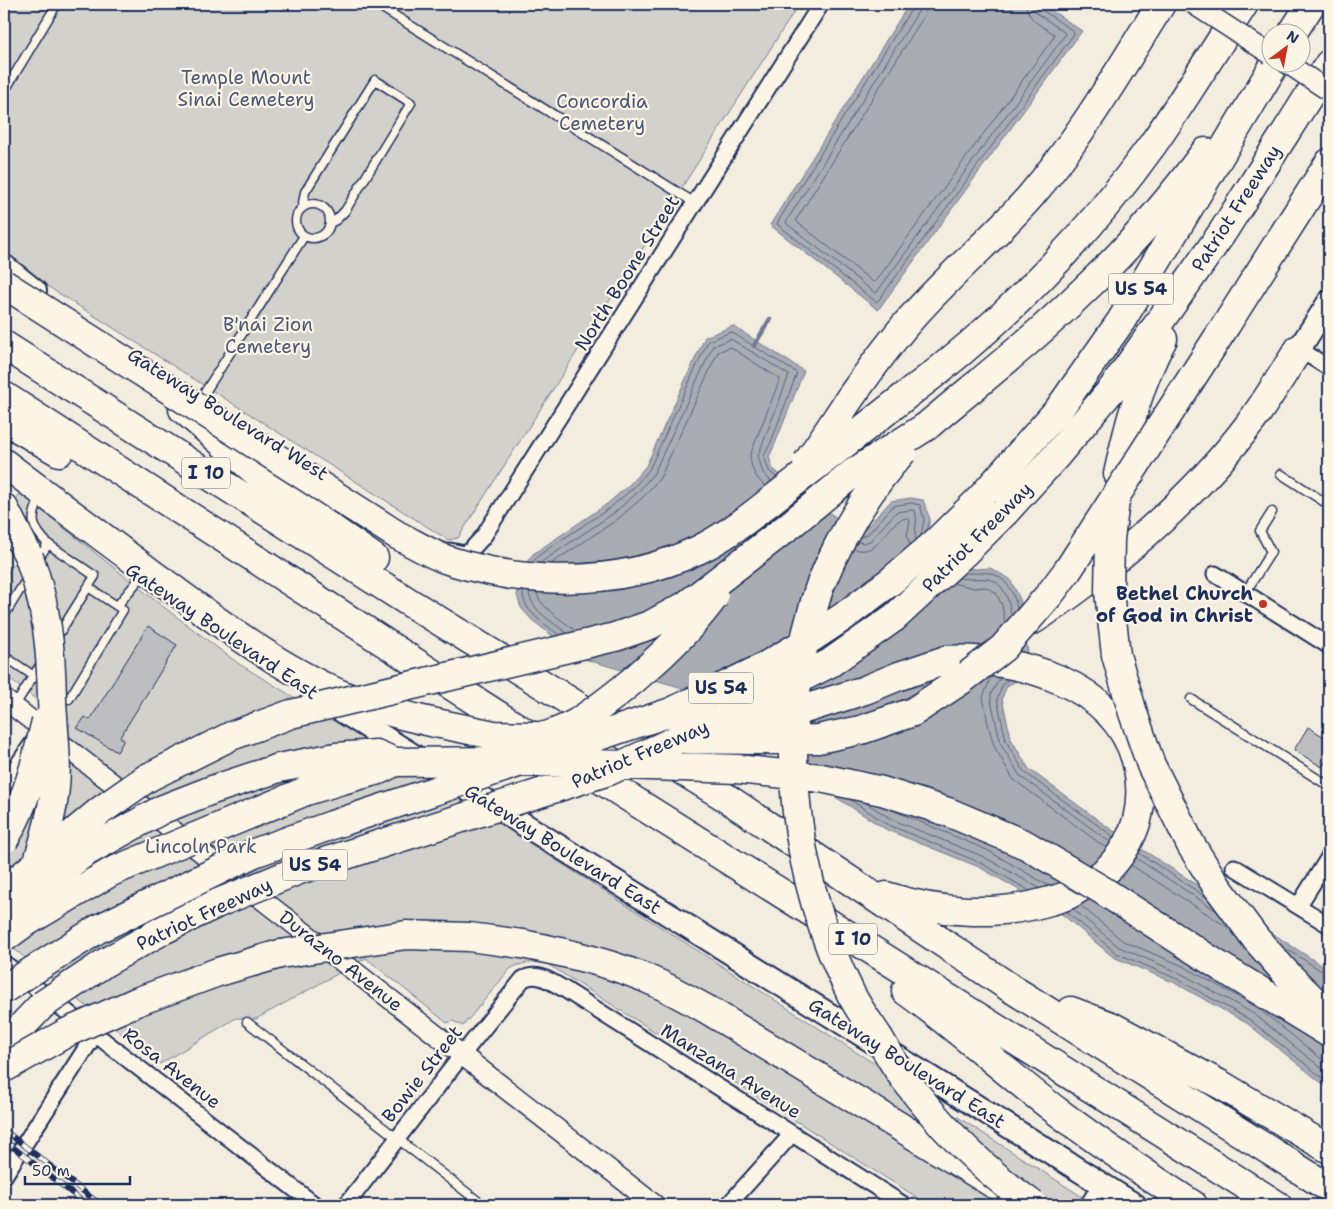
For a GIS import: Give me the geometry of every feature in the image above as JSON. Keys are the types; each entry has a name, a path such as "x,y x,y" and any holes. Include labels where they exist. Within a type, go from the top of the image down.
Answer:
{"highway":[{"path":"416,798 579,721 630,683 672,644 707,607 771,520 850,398 887,346 914,314 1029,197 1101,99 1161,4"},
{"path":"4,284 397,536 444,559 481,570 554,580 617,576 644,570 672,561 701,548 735,529 938,372 980,336 1083,231 1152,145 1244,4"},
{"name":"Patriot Freeway","path":"4,1030 130,948 227,900 299,870 609,771 721,719 830,663 895,617 1005,512 1055,457 1113,388 1222,233 1329,64"},
{"path":"1032,1205 954,1138 904,1078 851,995 828,940 806,870 800,836 796,802 793,726 799,665 819,588 838,546 863,500 886,470 927,426 1083,292 1136,236 1184,180 1263,72"},
{"name":"Patriot Freeway","path":"4,989 98,928 254,853 332,825 671,712 760,669 796,648 842,617 891,581 933,545 981,498 1059,409 1121,322 1270,72"},
{"path":"4,463 173,589 258,648 300,674 353,700 412,718 494,736 759,740 818,739 861,730 913,712 963,678 1003,648 1050,594 1068,570 1329,164"},
{"path":"1222,233 1151,361 1134,410 1118,474 1110,539 1109,592 1116,655 1151,765 1191,845 1233,909 1285,972 1329,1016"},
{"path":"83,324 284,495 339,535 412,594"},
{"name":"I 10","path":"4,345 446,615 722,795 1009,987 1329,1188"},
{"path":"609,771 865,690 1003,637 1052,609 1131,548 1187,497 1251,422 1299,349"},
{"name":"I 10","path":"4,396 382,641 1277,1205"},
{"path":"4,420 105,479 224,554 312,596"},
{"path":"4,891 100,811 147,778 231,736 291,714 605,639 650,625 685,606 789,526 853,473 927,426"},
{"path":"4,508 29,557 39,584 50,640 56,757 55,788 47,832 33,876 4,928"},
{"path":"861,888 907,903 934,908 981,911 1022,908 1066,896 1105,872 1121,854 1137,820 1140,793 1139,773 1134,753 1122,728 1106,710 1088,695 1065,682 1030,669 967,659 946,660"},
{"path":"425,668 480,719 906,991 1057,1111 1193,1205"},
{"path":"4,840 20,808 29,782 52,700"},
{"path":"4,914 84,853 163,809 212,790 279,768 336,757 376,754 395,762 508,761 737,769 822,778 882,791 948,812 1026,845 1329,1033"},
{"path":"4,938 23,924 111,872 306,791 378,770 395,762"},
{"path":"10,1056 136,1002 218,972 280,954 406,935 469,937 522,944 563,952 614,967 658,984 708,1010 1032,1205"},
{"path":"1009,987 1111,1026 1223,1086 1329,1149"},
{"path":"4,1075 10,1056 42,1005"}],"main road":[{"name":"Gateway Boulevard West","path":"4,266 35,291 83,324"},
{"path":"1299,349 1329,302"},
{"name":"Gateway Boulevard East","path":"4,475 141,577 248,651 1135,1205"}],"street":[{"name":"North Boone Street","path":"458,553 465,554 470,551 483,537 821,4"},
{"path":"1193,4 1260,48"},
{"path":"1300,72 1329,91"},
{"name":"Gateway Boulevard West","path":"83,324 442,547 458,553"},
{"path":"1299,349 1329,368"},
{"path":"1215,574 1329,646"},
{"name":"Durazno Avenue","path":"9,703 655,1205"},
{"path":"4,785 42,729"},
{"path":"1299,906 1329,857"},
{"path":"1234,867 1329,925"},
{"name":"Rosa Avenue","path":"4,963 315,1205"},
{"name":"Bowie Street","path":"346,1205 523,978 535,975"},
{"name":"Manzana Avenue","path":"535,975 543,977 564,989 904,1205"},
{"path":"4,1176 95,1034"},
{"path":"728,1205 792,1134"},
{"path":"1088,1205 1102,1184"}],"lane":[{"path":"4,92 57,4"},
{"path":"376,4 695,203"},
{"path":"305,206 303,203 305,192 375,80 411,103 345,211 330,223"},
{"path":"316,204 322,206 329,214 330,223 328,230 320,237 309,238 299,232 296,221 300,210 305,206 316,204"},
{"path":"202,397 304,236"},
{"path":"1281,474 1329,506"},
{"path":"9,703 33,676 94,576 48,544 37,533 33,522 34,512 39,501"},
{"path":"1245,593 1271,552 1260,531 1272,512"},
{"path":"4,616 48,544"},
{"path":"117,606 141,577"},
{"path":"4,656 69,699 123,610 88,587"},
{"path":"1191,699 1329,786"},
{"path":"246,1022 483,1205"}],"green space":[{"path":"4,4 799,4 458,538 448,540 33,277 4,251"},
{"name":"Lincoln Park","path":"20,493 161,605 239,664 367,739 1095,1205 929,1205 546,963 527,963 510,969 463,1026 453,1021 447,1023 366,958 256,1019 236,1018 160,1064 4,941 4,828 70,725 4,675 4,579 35,532 15,501"}],"water":[{"path":"909,4 1042,4 1082,31 878,310 770,225"},
{"path":"733,326 804,371 769,457 773,469 824,509 853,529 862,532 891,501 911,498 923,500 930,519 926,536 965,568 990,568 1010,579 1020,599 1028,653 1018,680 1007,686 1002,698 1011,739 1029,769 1109,828 1329,970 1329,1089 1248,1024 1175,983 1113,957 1063,915 979,867 887,830 837,798 782,747 676,686 581,658 532,620 521,608 517,595 524,565 533,554 607,504 630,484 646,466 705,337"}],"building":[{"path":"148,626 177,645 120,737 124,740 117,752 77,728 85,717 90,720"},
{"path":"1308,727 1326,738 1329,732 1329,758 1322,767 1294,750"}],"waterway":[{"path":"754,346 770,319"}],"railway":[{"path":"4,1130 101,1205"},
{"path":"4,1140 87,1205"}],"place":[{"name":"Bethel Church of God in Christ","path":"1263,604"}],"park label":[{"name":"Temple Mount Sinai Cemetery","path":"246,88"},
{"name":"Concordia Cemetery","path":"602,112"},
{"name":"B'nai Zion Cemetery","path":"268,335"}]}
